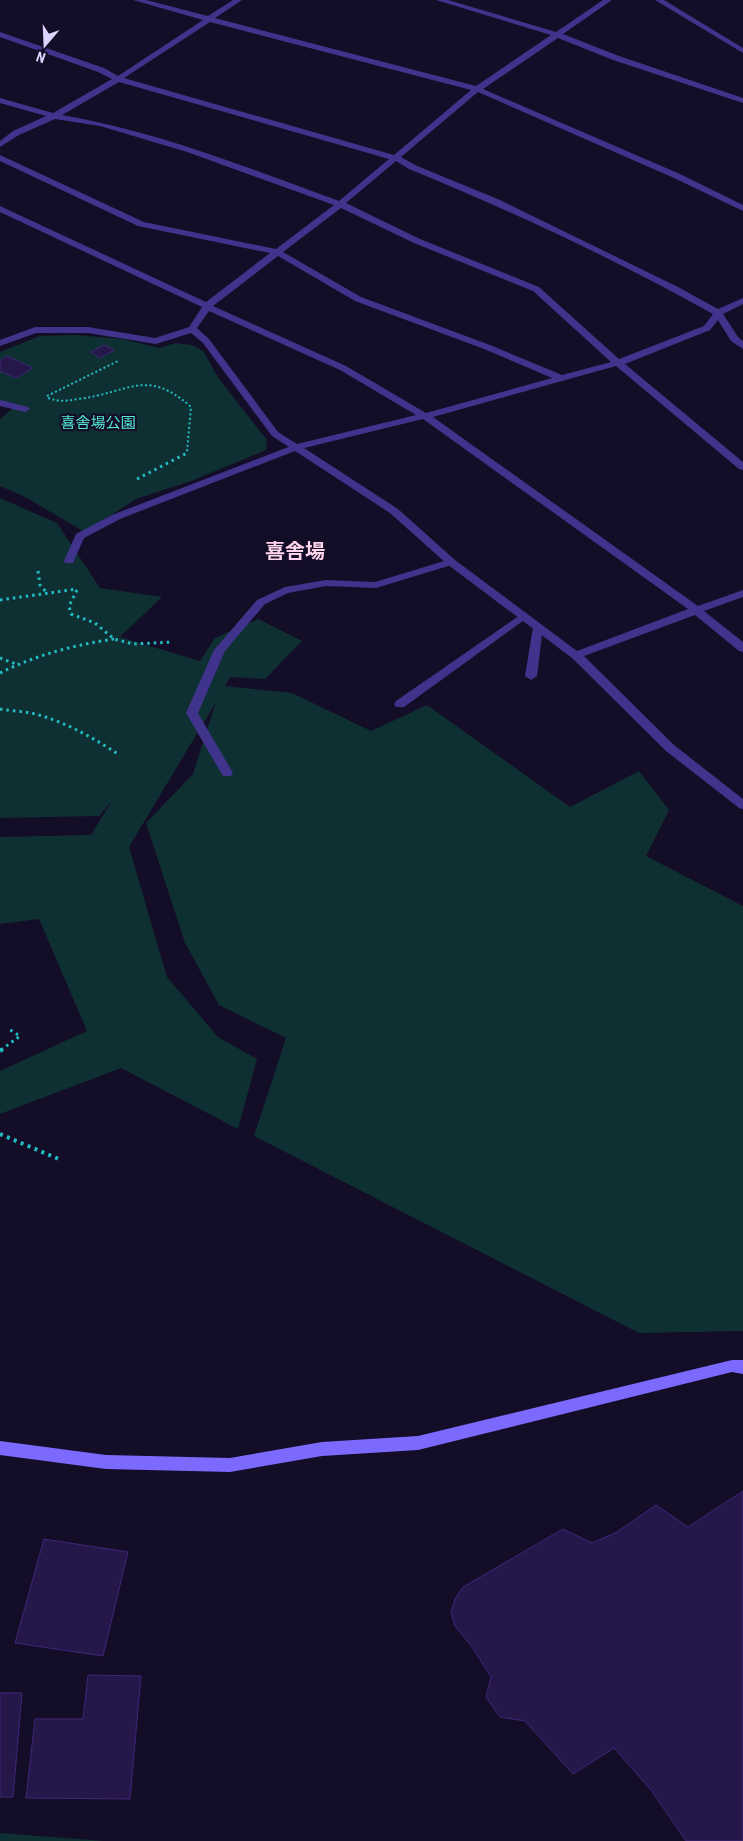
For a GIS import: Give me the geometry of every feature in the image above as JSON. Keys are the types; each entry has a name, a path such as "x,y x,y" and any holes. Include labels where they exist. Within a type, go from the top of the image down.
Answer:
{"street":[{"path":"137,0 477,89 677,176 743,208"},
{"path":"0,145 16,133 54,116 118,79 238,0"},
{"path":"440,0 558,35 616,58 743,101"},
{"path":"0,343 35,330 88,330 156,341 192,329 208,306 340,204 477,89 608,0"},
{"path":"659,0 743,51"},
{"path":"0,34 101,70 118,79 396,158 412,167 497,202 675,289 718,313 734,339 743,346"},
{"path":"0,100 54,116 100,124 190,150 340,204 417,241 536,289 618,363 743,466"},
{"path":"0,158 141,224 277,252 358,299 560,378"},
{"path":"0,209 291,346 343,368 424,416 696,609 743,648"},
{"path":"69,561 80,536 116,517 296,447 424,416 618,363 707,328 718,313 743,301"},
{"path":"192,329 206,341 275,434 394,511 451,562 576,655 670,748 743,804"},
{"path":"0,404 24,409"},
{"path":"227,773 192,713 220,650 261,602 286,590 326,583 376,584 451,562"},
{"path":"576,655 743,593"},
{"path":"400,704 523,616"},
{"path":"531,676 538,627"},
{"path":"0,1448 106,1462 230,1465 322,1449 418,1443 732,1366 743,1367"}],"path":[{"path":"131,482 187,453 191,407 187,402 168,388 151,383 58,402 45,397 156,341"},
{"path":"69,561 78,590 69,606 71,614 95,623 114,639"},
{"path":"38,571 40,585 47,594"},
{"path":"0,600 78,590"},
{"path":"0,672 37,655 85,643 114,639 133,644 173,642"},
{"path":"0,658 16,664"},
{"path":"0,709 31,714 77,731 118,754"},
{"path":"0,1051 20,1036 7,1028"},
{"path":"0,1134 61,1160"}],"green space":[{"name":"喜舎場公園","path":"76,335 122,339 160,348 175,343 192,345 203,351 219,379 267,440 266,450 191,481 136,499 85,532 25,497 0,486 0,419 13,408 0,402 0,352 40,336"},
{"path":"0,498 57,523 100,588 162,597 120,637 200,661 215,638 258,619 302,641 265,679 230,677 225,686 292,693 371,731 427,705 570,807 639,771 669,810 646,856 743,906 743,1331 639,1333 254,1136 286,1038 219,1005 185,943 146,823 193,774 216,702 129,847 167,977 218,1037 257,1059 238,1129 121,1068 0,1114 0,1071 87,1031 39,919 0,924 0,837 91,835 112,801 99,816 0,818"},
{"path":"0,1833 104,1841 0,1841"}],"building":[{"path":"104,345 114,350 100,358 91,352"},
{"path":"7,356 33,368 16,378 0,371 0,361"},
{"path":"743,1491 743,1841 686,1841 651,1790 614,1748 573,1774 525,1721 500,1717 486,1697 491,1677 472,1647 455,1626 451,1612 455,1599 463,1587 563,1529 592,1543 617,1532 656,1505 688,1527"},
{"path":"44,1539 128,1552 103,1656 15,1643"},
{"path":"88,1675 141,1676 130,1799 26,1798 35,1719 83,1719"},
{"path":"0,1693 22,1693 13,1797 0,1797"}],"district":[{"name":"喜舎場","path":"295,551"}]}
